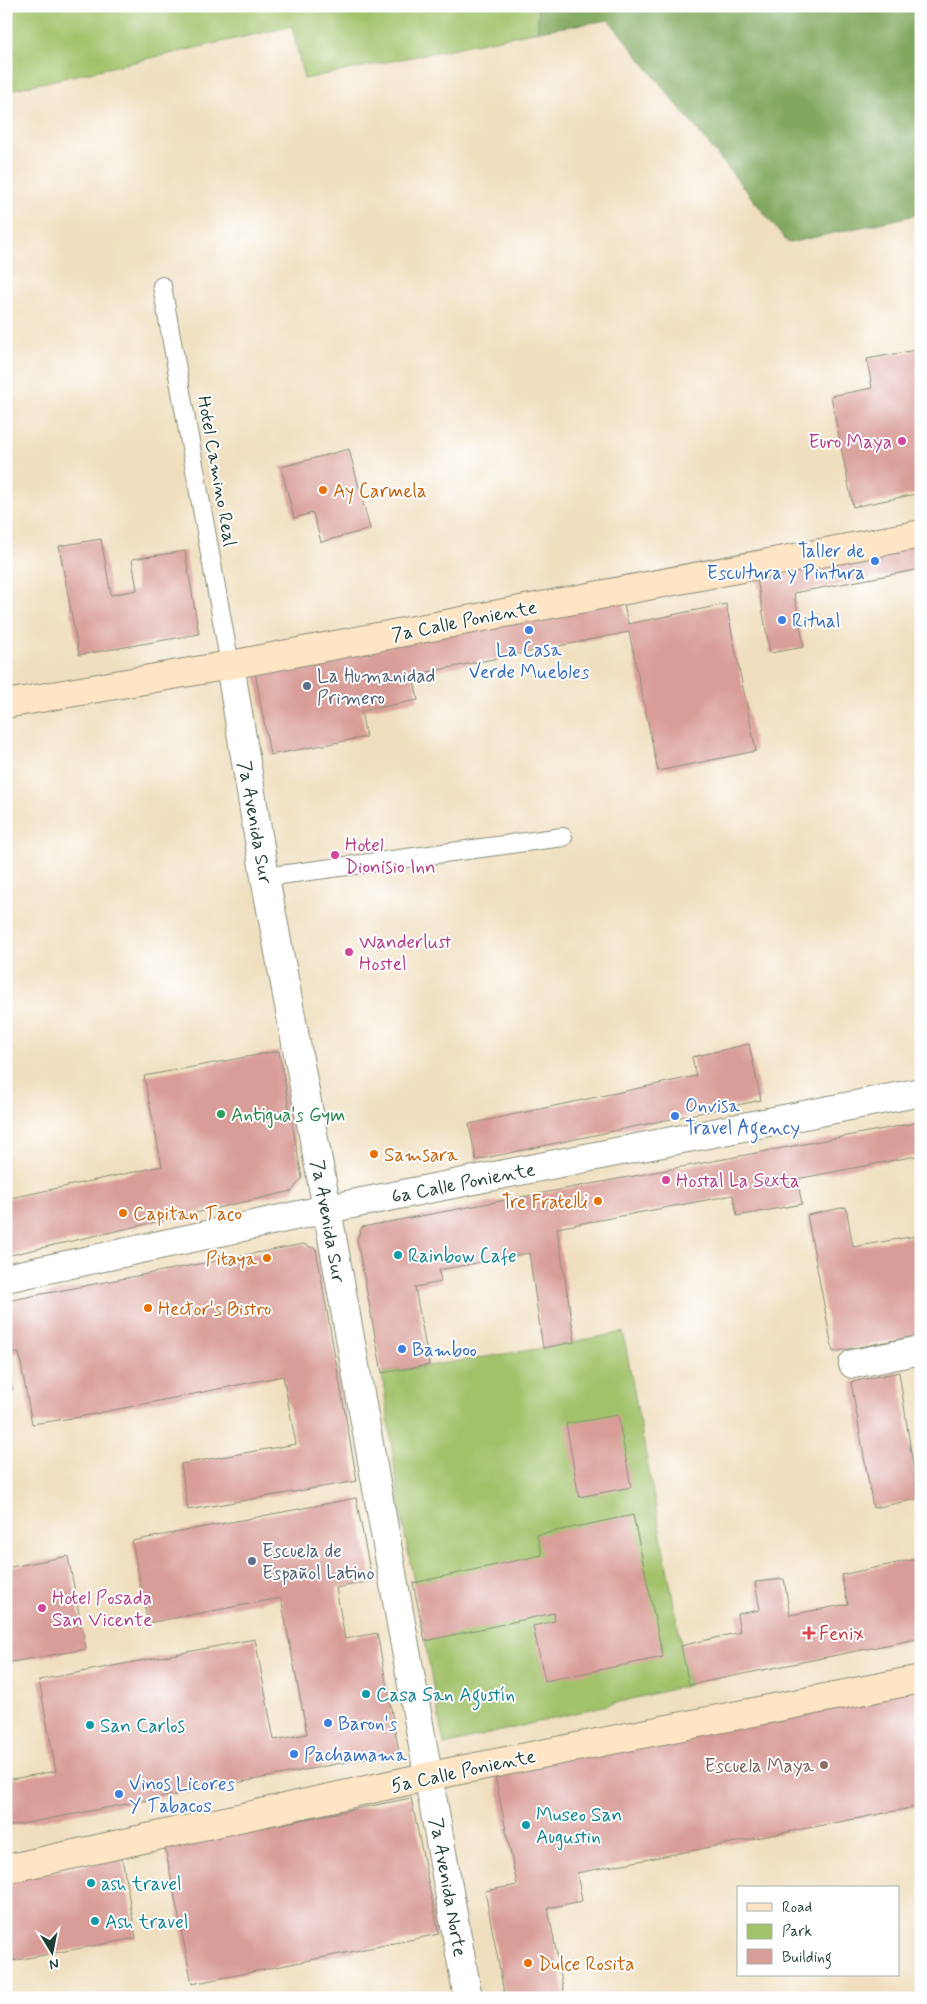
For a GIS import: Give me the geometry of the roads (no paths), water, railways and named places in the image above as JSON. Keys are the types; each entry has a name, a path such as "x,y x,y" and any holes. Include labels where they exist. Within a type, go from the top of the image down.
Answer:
{"main road":[{"name":"7a Calle Poniente","path":"6,704 230,664 921,534"},
{"name":"5a Calle Poniente","path":"6,1869 430,1776 921,1679"}],"street":[{"name":"7a Avenida Sur","path":"230,664 265,877 430,1776"},
{"name":"6a Calle Poniente","path":"6,1278 327,1209 921,1092"},
{"path":"853,1364 921,1350"},
{"name":"7a Avenida Norte","path":"430,1776 468,1998"}],"lane":[{"name":"Hotel Camino Real","path":"162,286 230,664"},
{"path":"265,877 563,837"}],"place":[{"name":"Euro Maya","path":"902,441"},
{"name":"Ay Carmela","path":"323,490"},
{"name":"Taller de Escultura y Pintura","path":"875,561"},
{"name":"Ritual","path":"782,620"},
{"name":"La Casa Verde Muebles","path":"529,630"},
{"name":"La Humanidad Primero","path":"307,686"},
{"name":"Hotel Dionisio Inn","path":"335,855"},
{"name":"Wanderlust Hostel","path":"349,952"},
{"name":"Antigua's Gym","path":"221,1114"},
{"name":"Onvisa Travel Agency","path":"675,1116"},
{"name":"Samsara","path":"374,1154"},
{"name":"Hostal La Sexta","path":"666,1180"},
{"name":"Tre Fratelli","path":"598,1201"},
{"name":"Capitan Taco","path":"123,1213"},
{"name":"Rainbow Cafe","path":"398,1255"},
{"name":"Pitaya","path":"267,1258"},
{"name":"Hector's Bistro","path":"148,1308"},
{"name":"Bamboo","path":"402,1349"},
{"name":"Escuela de Español Latino","path":"252,1561"},
{"name":"Hotel Posada San Vicente","path":"42,1608"},
{"name":"Fenix","path":"809,1633"},
{"name":"Casa San Agustín","path":"366,1694"},
{"name":"Baron's","path":"328,1723"},
{"name":"San Carlos","path":"90,1725"},
{"name":"Pachamama","path":"294,1754"},
{"name":"Escuela Maya","path":"824,1765"},
{"name":"Vinos Licores Y Tabacos","path":"119,1794"},
{"name":"Museo San Augustin","path":"526,1825"},
{"name":"ash travel","path":"91,1883"},
{"name":"Ash travel","path":"95,1921"},
{"name":"Dulce Rosita","path":"528,1963"}]}
